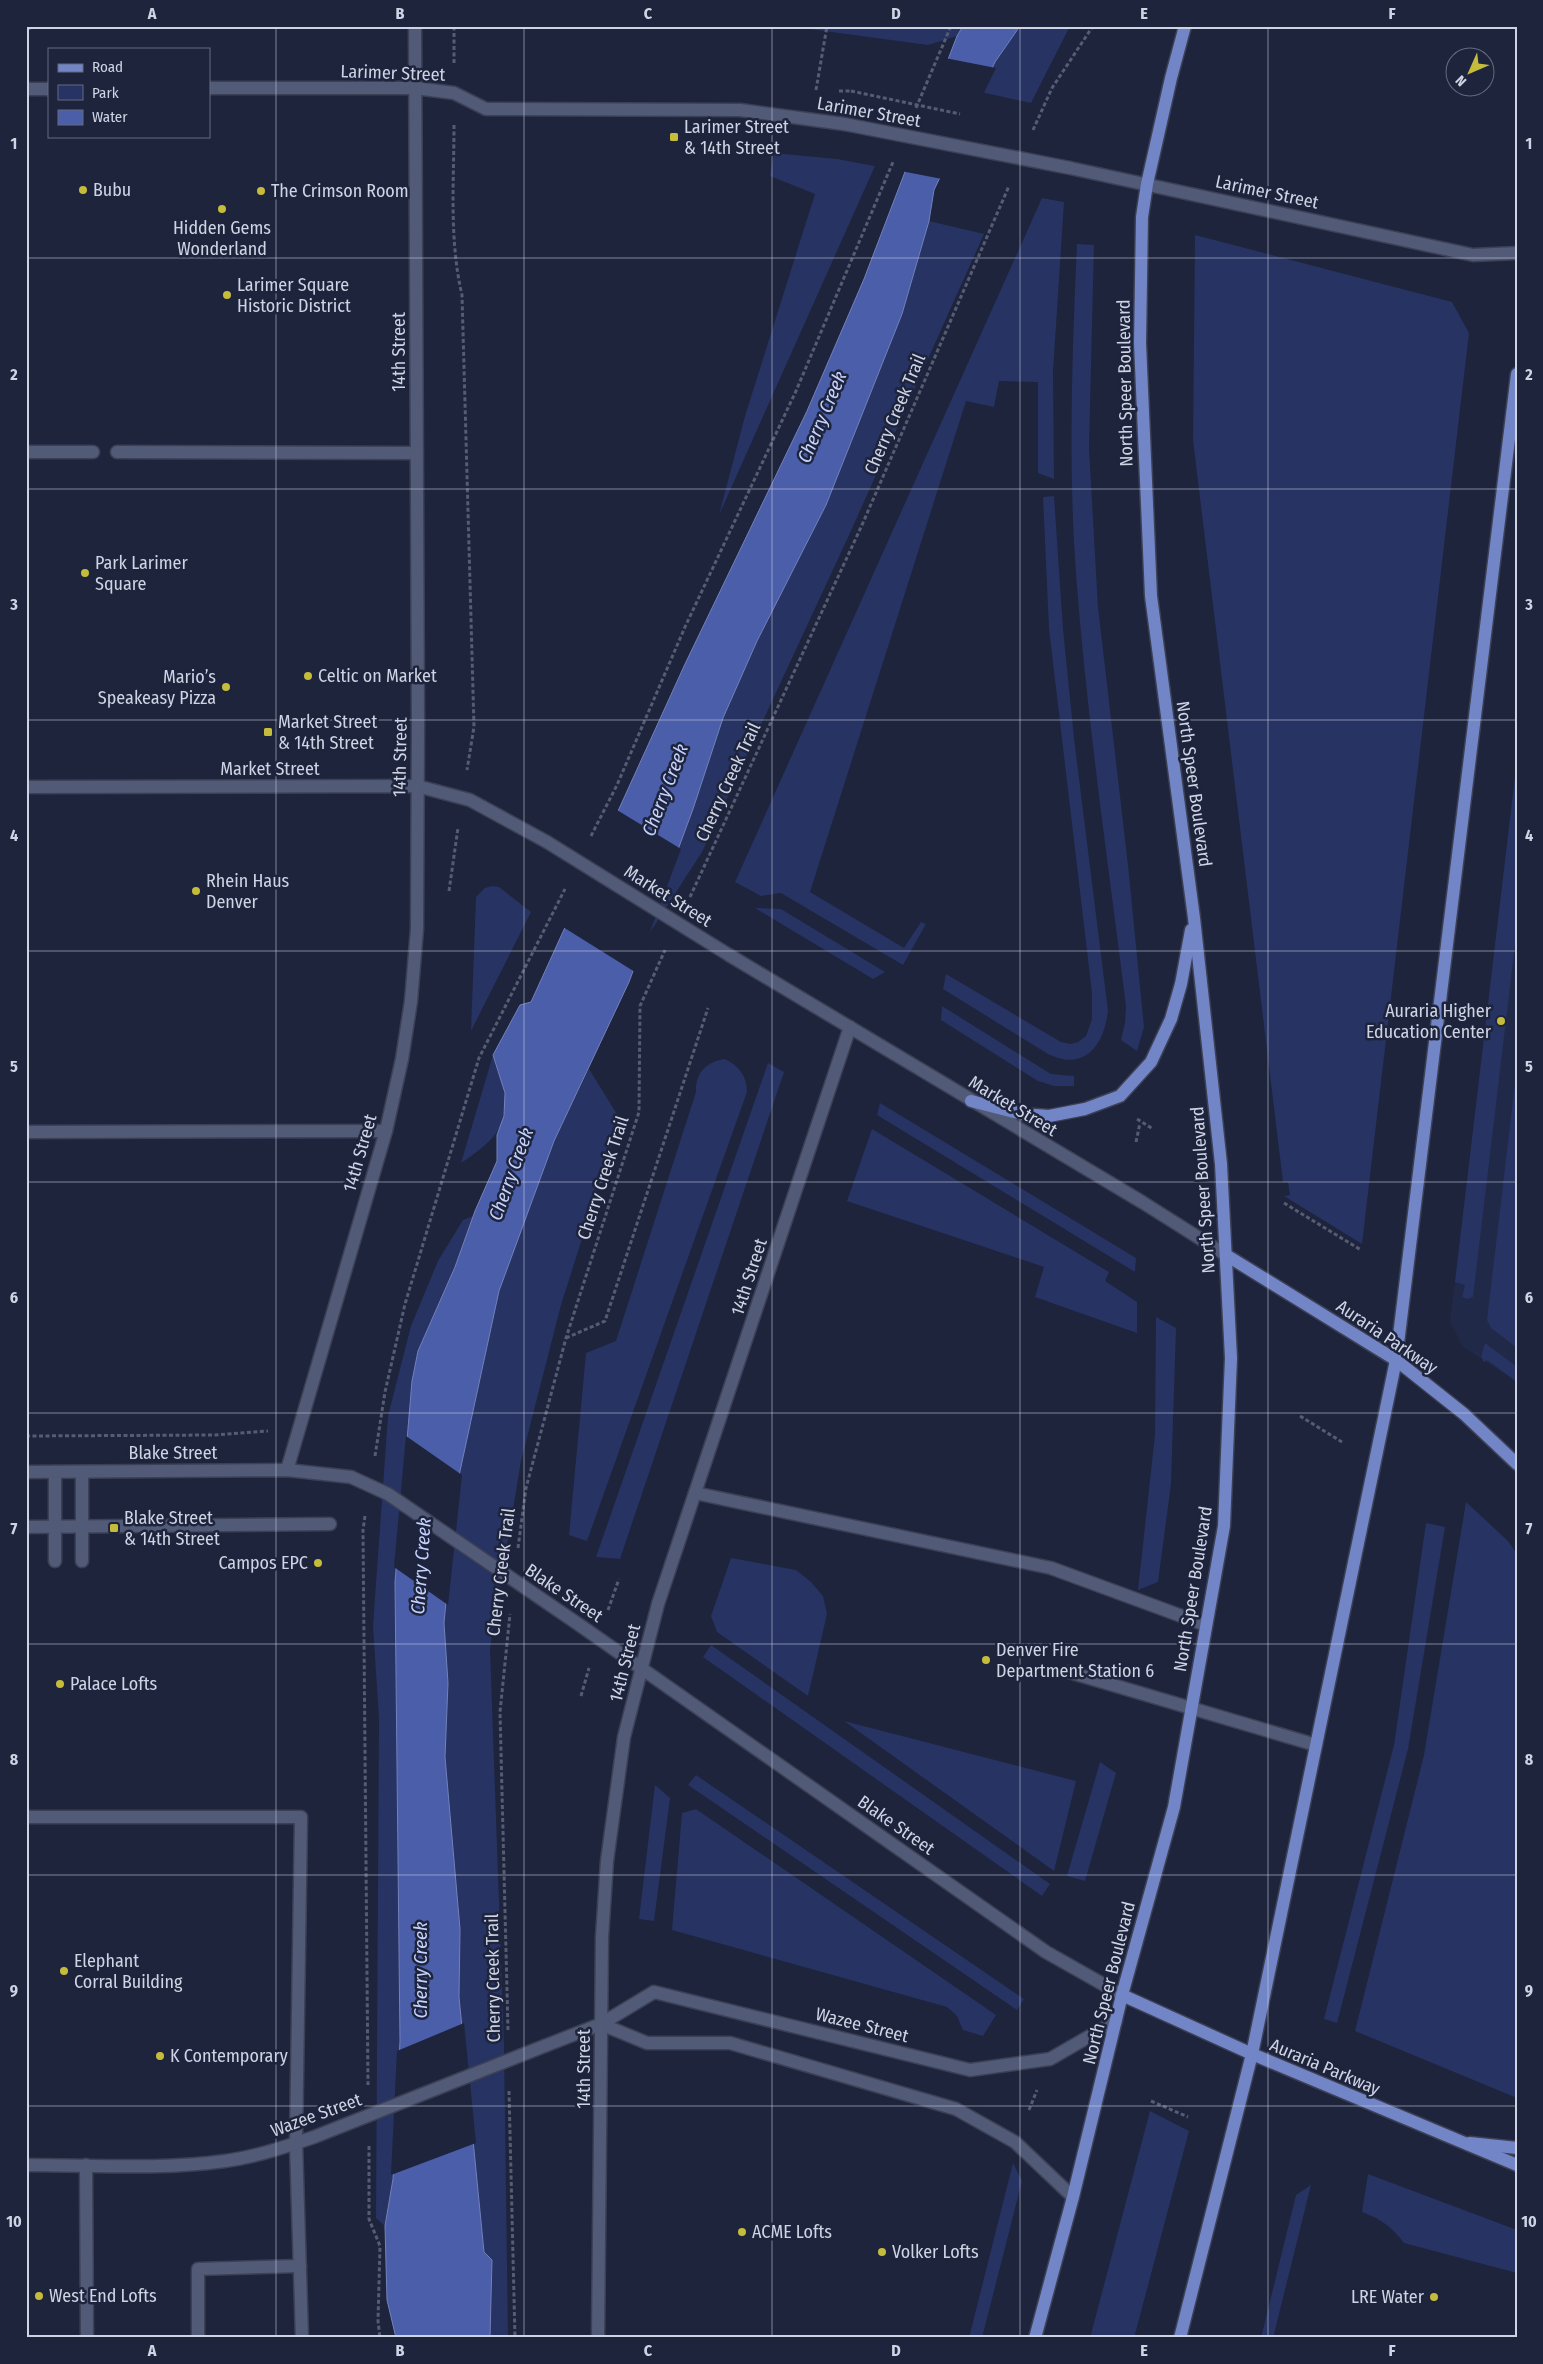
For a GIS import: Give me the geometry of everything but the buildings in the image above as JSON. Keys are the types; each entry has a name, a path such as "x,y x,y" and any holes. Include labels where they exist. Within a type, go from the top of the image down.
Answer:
{"main road":[{"name":"North Speer Boulevard","path":"1035,2338 1073,2198 1122,1995 1174,1807 1224,1526 1231,1358 1221,1164 1194,918 1151,596 1140,343 1142,217 1147,184 1171,78 1186,26"},
{"path":"1180,2338 1252,2054 1396,1360 1517,374"},
{"path":"971,1101 1022,1114 1049,1116 1085,1109 1120,1096 1151,1062 1171,1019 1181,984 1194,918"},
{"name":"Auraria Parkway","path":"1226,1255 1396,1360 1464,1414 1517,1464"},
{"name":"Auraria Parkway","path":"1122,1995 1252,2054 1453,2141 1517,2166"},
{"path":"1453,2141 1517,2148"}],"street":[{"name":"14th Street","path":"286,1470 386,1131 402,1059 411,1000 417,929 415,26"},
{"name":"Larimer Street","path":"210,88 415,88 454,93 486,109 740,110 844,124 1070,168 1473,255 1517,253"},
{"path":"26,89 48,89"},
{"path":"26,452 92,452"},
{"path":"117,452 416,453"},
{"name":"Market Street","path":"26,787 417,786 470,800 547,842 729,955 1142,1202 1226,1255"},
{"name":"14th Street","path":"598,2338 602,1937 607,1862 619,1766 641,1668 658,1604 850,1027"},
{"path":"26,1132 386,1131"},
{"name":"Blake Street","path":"26,1472 286,1470 351,1477 388,1494 581,1626 1046,1952 1122,1995"},
{"path":"55,1472 55,1561"},
{"path":"82,1472 82,1561"},
{"path":"695,1494 1051,1568 1206,1626"},
{"path":"26,1527 330,1524"},
{"path":"1069,1672 1316,1745"},
{"path":"26,1817 301,1816 296,2143 302,2338"},
{"name":"Wazee Street","path":"26,2165 192,2164 227,2160 296,2143 601,2024 654,1992 970,2070 1050,2059 1116,2022"},
{"path":"601,2024 647,2044 730,2044 956,2109 1015,2142 1073,2198"},
{"path":"86,2165 87,2338"},
{"path":"198,2338 198,2269 300,2266"}],"path":[{"path":"454,26 453,222 457,273 462,295 474,727"},
{"path":"816,90 827,26"},
{"path":"912,118 951,26"},
{"path":"1032,132 1052,88 1093,26"},
{"path":"590,838 617,785 685,627 796,391 897,154"},
{"name":"Cherry Creek Trail","path":"689,898 862,525 1009,185"},
{"path":"374,1466 386,1392 405,1304 479,1058 568,882"},
{"name":"Cherry Creek Trail","path":"517,1555 526,1488 566,1338 639,1112 640,1006 668,943"},
{"path":"566,1338 605,1321 708,1008"},
{"path":"1136,1142 1140,1122 1153,1129"},
{"path":"1284,1203 1361,1250"},
{"path":"1300,1416 1342,1442"},
{"name":"Blake Street","path":"26,1436 215,1435 266,1431"},
{"path":"366,1512 363,1530 368,2089"},
{"name":"Cherry Creek Trail","path":"508,2034 500,1712 510,1612"},
{"path":"509,2084 515,2338"},
{"path":"1151,2101 1188,2117"},
{"path":"368,2139 369,2219 380,2246 378,2320 380,2338"}],"shaded area":[{"name":"Auraria Higher Education Center","path":"1517,760 1517,1382 1463,1347 1450,1322"}],"green space":[{"path":"787,26 963,26 957,36 928,45"},
{"path":"1020,26 1070,26 1031,103 981,92 995,62"},
{"path":"774,153 837,159 875,166 719,515 745,416 815,194 770,176"},
{"path":"1042,198 1064,202 1053,372 1054,479 1038,473 1038,382 999,381 994,407 966,401 810,892 904,948 921,922 926,924 903,965 781,893 761,896 735,882"},
{"path":"929,221 984,234 850,533 702,852 645,940 693,809 723,718 757,641 826,505 902,314"},
{"path":"1195,235 1452,302 1469,333 1362,1244 1284,1196 1290,1195 1288,1182 1283,1182 1193,440"},
{"path":"1077,244 1094,245 1089,448 1098,607 1128,865 1144,1027 1137,1051 1121,1040 1126,1006 1092,736 1076,574 1071,450"},
{"path":"1054,496 1063,629 1074,738 1108,1011 1102,1035 1097,1044 1090,1052 1072,1060 1061,1059 1048,1054 943,989 946,974 1061,1042 1070,1044 1078,1042 1086,1036 1092,1019 1092,993 1049,629 1043,497"},
{"path":"1517,760 1517,928 1473,1297 1467,1299 1462,1297 1465,1285 1455,1282"},
{"path":"499,887 531,912 471,1031 476,897 485,888"},
{"path":"755,908 781,909 885,972 873,979"},
{"path":"942,1006 1051,1074 1074,1076 1074,1086 1054,1086 1038,1081 941,1020"},
{"path":"493,1055 504,1092 504,1116 495,1135 480,1150 461,1163"},
{"path":"725,1059 734,1065 744,1076 747,1092 587,1541 569,1535 586,1353 616,1341 696,1092 698,1079 703,1069 708,1065"},
{"path":"768,1063 784,1072 620,1559 596,1557"},
{"path":"589,1069 620,1119 561,1305 521,1461 490,1648 504,2044 508,2338 490,2338 492,2260 484,2252 459,1997 460,1929 445,1757 448,1683 444,1623 457,1485 499,1291 554,1141"},
{"path":"1515,1083 1517,1083 1517,1348 1491,1328 1487,1320"},
{"path":"880,1103 1136,1258 1135,1272 877,1115"},
{"path":"872,1129 1109,1272 1105,1281 1137,1302 1137,1333 1035,1297 1044,1267 847,1201"},
{"path":"473,1216 455,1267 418,1351 412,1381 395,1582 400,2047 393,2179 385,2226 376,2218 379,1719 373,1626 388,1416 411,1326 438,1261 463,1220"},
{"path":"1156,1317 1176,1328 1171,1484 1158,1582 1138,1590 1155,1435"},
{"path":"1485,1343 1517,1367 1517,1382 1487,1360 1484,1362 1481,1357"},
{"path":"1466,1502 1508,1541 1517,1554 1517,2098 1355,2031 1424,1755"},
{"path":"1426,1523 1445,1527 1408,1749 1337,2023 1324,2019 1394,1745"},
{"path":"731,1558 796,1570 811,1582 823,1596 827,1614 808,1696 717,1632 711,1616"},
{"path":"711,1645 1050,1884 1042,1896 703,1657"},
{"path":"844,1721 1076,1781 1054,1871"},
{"path":"1100,1762 1116,1773 1085,1881 1067,1876"},
{"path":"696,1775 1024,1999 1017,2010 688,1785"},
{"path":"655,1785 670,1798 654,1921 639,1919"},
{"path":"696,1809 996,2015 983,2036 963,2030 957,2016 947,2007 672,1930 682,1813"},
{"path":"1150,2111 1189,2131 1134,2338 1090,2338"},
{"path":"1013,2163 1022,2181 982,2338 969,2338"},
{"path":"1368,2174 1517,2230 1517,2273 1404,2243 1386,2224 1362,2212"},
{"path":"1311,2185 1273,2338 1261,2338 1296,2195"}],"water":[{"name":"Cherry Creek","path":"963,26 1020,26 995,62 934,190 929,221 902,314 826,505 757,641 723,718 693,809 629,982 554,1141 499,1291 457,1485 444,1623 448,1683 445,1757 460,1929 459,1997 484,2252 492,2260 490,2338 396,2338 387,2300 385,2226 393,2179 400,2041 395,1582 412,1381 418,1351 455,1267 475,1211 497,1161 497,1135 504,1116 505,1093 493,1055 520,1005 531,1002 685,664 807,411 864,279 957,36"}],"pier":[{"path":"945,58 996,68 942,179 901,171"},
{"path":"617,810 681,849 635,972 563,927"},
{"path":"406,1436 462,1475 448,1605 394,1567"},
{"path":"464,2023 476,2143 391,2175 397,2051"}],"place":[{"name":"Larimer Street & 14th Street","path":"674,137"},
{"name":"Bubu","path":"83,190"},
{"name":"The Crimson Room","path":"261,191"},
{"name":"Hidden Gems Wonderland","path":"222,209"},
{"name":"Larimer Square Historic District","path":"227,295"},
{"name":"Park Larimer Square","path":"85,573"},
{"name":"Celtic on Market","path":"308,676"},
{"name":"Mario’s Speakeasy Pizza","path":"226,687"},
{"name":"Market Street & 14th Street","path":"268,732"},
{"name":"Rhein Haus Denver","path":"196,891"},
{"name":"Auraria Higher Education Center","path":"1501,1021"},
{"name":"Blake Street & 14th Street","path":"114,1528"},
{"name":"Campos EPC","path":"318,1563"},
{"name":"Denver Fire Department Station 6","path":"986,1660"},
{"name":"Palace Lofts","path":"60,1684"},
{"name":"Elephant Corral Building","path":"64,1971"},
{"name":"K Contemporary","path":"160,2056"},
{"name":"ACME Lofts","path":"742,2232"},
{"name":"Volker Lofts","path":"882,2252"},
{"name":"West End Lofts","path":"39,2296"},
{"name":"LRE Water","path":"1434,2297"}]}
